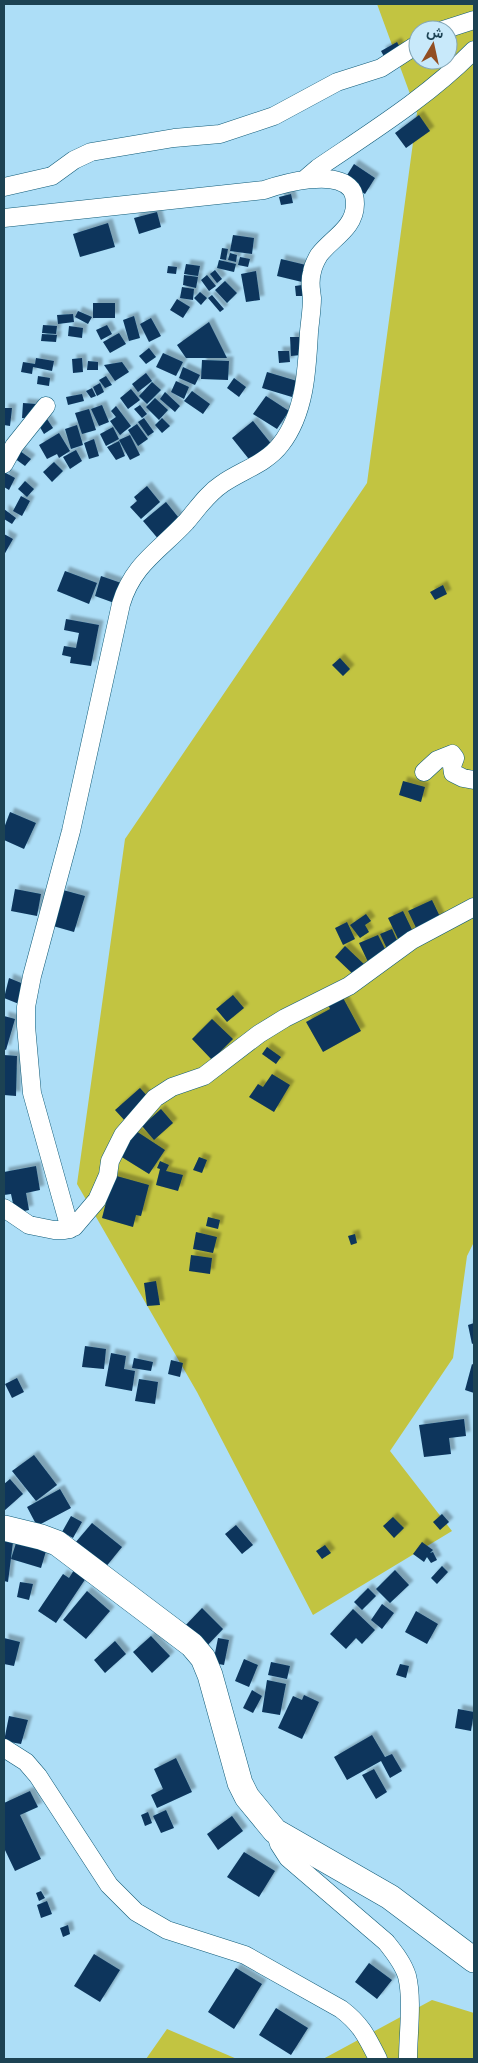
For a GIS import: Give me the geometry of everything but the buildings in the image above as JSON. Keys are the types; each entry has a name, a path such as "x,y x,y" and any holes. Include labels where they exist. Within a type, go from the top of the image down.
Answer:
{"main road":[{"path":"4,1528 42,1537 57,1543 192,1645 203,1658 210,1675 240,1783 247,1797 275,1831 390,1897 474,1960"}],"street":[{"path":"458,25 474,20"},
{"path":"4,187 52,176 74,160 91,152 174,138 220,134 274,116 337,82 381,68 408,50"},
{"path":"304,180 318,168 412,102 462,63 474,50"},
{"path":"4,218 264,190 304,180 329,179 344,184 352,190 355,205 347,227 320,254 312,270 310,279 312,298 307,370 302,398 288,434 274,452 257,465 226,481 203,500 175,533 140,566 125,590 71,831 28,991 26,1026 32,1093 70,1229"},
{"path":"4,464 14,446 46,406"},
{"path":"424,772 437,760 452,754 455,758 452,766 453,773 463,778 474,780"},
{"path":"4,1208 29,1226 54,1230 70,1229 77,1224 97,1200 108,1175 110,1161 123,1135 155,1098 172,1087 204,1076 259,1034 285,1018 349,986 412,940 474,908"},
{"path":"4,1520 4,1528"},
{"path":"4,1748 26,1762 38,1776 109,1885 136,1912 167,1930 245,1955 341,2010 354,2019 364,2032 378,2059"},
{"path":"275,1831 279,1844 288,1858 386,1942 398,1957 407,1976 409,1997 408,2059"}],"shaded area":[{"path":"377,4 474,4 474,1242 467,1256 453,1358 390,1451 452,1531 313,1615 197,1392 77,1184 125,839 367,483 417,113"},
{"path":"432,2000 474,2013 474,2059 323,2059"},
{"path":"167,2029 237,2059 146,2059"}]}
